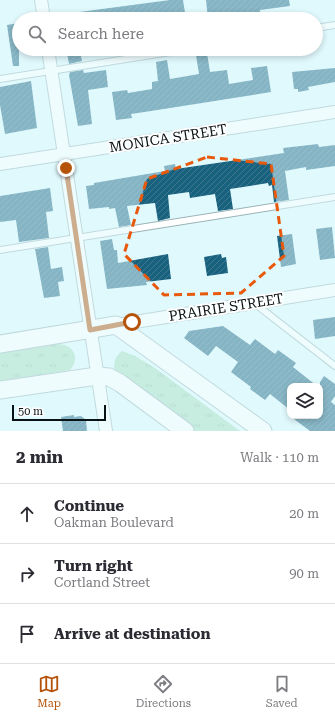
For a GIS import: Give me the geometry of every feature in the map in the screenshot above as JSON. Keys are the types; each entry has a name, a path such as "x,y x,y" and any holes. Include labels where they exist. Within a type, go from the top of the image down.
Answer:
{"street":[{"path":"41,0 43,12"},
{"path":"49,56 106,431"},
{"name":"MONICA STREET","path":"0,164 335,112"},
{"name":"PRAIRIE STREET","path":"116,325 335,290"},
{"path":"0,344 116,325 263,431"},
{"path":"0,390 97,376 109,377 120,383 185,431"}],"lane":[{"path":"323,27 335,25"},
{"path":"0,79 145,56"},
{"path":"0,250 335,197"},
{"path":"253,302 335,366"}],"highlighted area":[{"path":"207,157 271,164 284,256 241,293 164,295 124,254 147,179"}],"green space":[{"path":"58,344 68,346 74,352 75,361 70,370 0,382 0,353"},
{"path":"122,351 135,356 155,368 240,431 195,431 116,372 114,366 115,361"}],"building":[{"path":"170,0 183,0 185,12 80,12"},
{"path":"206,0 289,0 290,6 260,10 260,12 207,12"},
{"path":"12,24 12,56 19,56 19,66 13,66 7,25"},
{"path":"68,56 81,56 82,61 69,64"},
{"path":"196,56 207,56 210,72 227,70 229,84 253,80 251,68 267,66 271,92 131,114 132,118 116,120 112,92 127,90 128,93 152,89 152,82 158,81 156,62 167,60 170,79 199,74"},
{"path":"335,68 335,82 308,87 309,90 298,92 298,89 294,89 292,72"},
{"path":"83,70 84,73 106,70 108,87 88,90 92,124 78,126 69,75 70,72"},
{"path":"31,81 37,128 5,134 0,105 0,87"},
{"path":"318,144 319,147 335,145 335,166 306,170 306,167 285,171 289,200 274,202 272,185 269,186 268,183 230,189 233,209 218,211 215,194 190,198 189,192 168,195 170,218 158,221 155,203 127,206 131,225 119,227 115,208 109,209 109,207 89,209 86,186 94,185 94,183 165,171 164,166 175,164 176,169 284,153 283,148"},
{"path":"50,188 53,211 46,212 49,238 19,242 16,220 0,222 0,196"},
{"path":"332,227 335,258 320,260 316,229"},
{"path":"292,234 296,264 281,267 277,236"},
{"path":"112,239 114,250 117,250 118,263 168,254 171,279 146,282 147,285 107,289 100,241"},
{"path":"48,247 51,269 62,267 64,281 58,282 60,296 44,298 35,249"},
{"path":"221,254 222,258 226,257 228,273 207,276 204,257"},
{"path":"335,317 335,336 315,339 313,320"},
{"path":"223,326 250,345 255,339 275,354 278,350 296,363 293,367 313,383 287,383 287,408 270,394 265,400 231,372 238,362 216,346 208,356 184,338 189,331"},
{"path":"324,376 335,384 335,396 331,402 335,405 335,431 310,431 294,419 323,419 323,383 320,382"},
{"path":"74,415 74,417 81,416 86,420 87,431 63,431 61,417"}],"route":[{"path":"66,168 90,330 132,322"}]}
